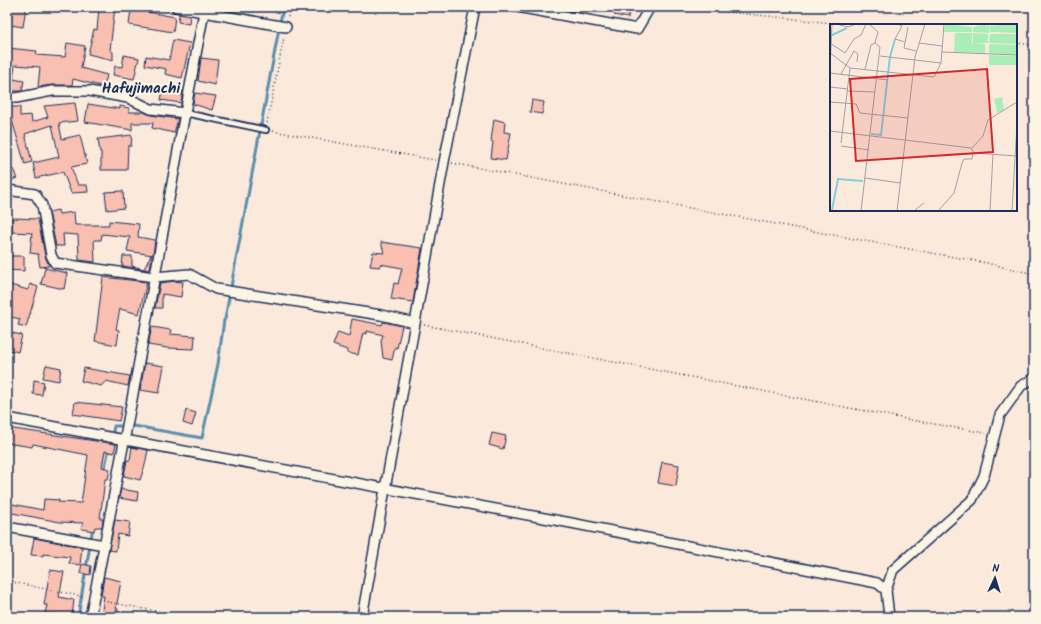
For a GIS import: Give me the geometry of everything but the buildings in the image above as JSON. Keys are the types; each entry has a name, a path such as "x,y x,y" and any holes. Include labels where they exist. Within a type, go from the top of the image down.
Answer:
{"street":[{"path":"176,7 204,10 286,27"},
{"path":"362,617 444,162 475,7"},
{"path":"517,7 636,29 650,7"},
{"path":"90,617 94,599 100,544 124,439 204,10"},
{"path":"7,97 16,98 52,91 89,91 128,98 151,109 185,113"},
{"path":"7,190 35,194 42,205 51,255 55,262 154,277 189,274 216,289 381,314 415,323"},
{"path":"888,617 886,590 893,570 972,500 984,476 1000,415 1021,386 1034,378"},
{"path":"7,418 385,488 878,583 886,590"},
{"path":"7,527 100,544"}],"lane":[{"path":"185,113 266,130"}],"path":[{"path":"290,7 266,130 974,260 1034,274"},
{"path":"682,7 841,24"},
{"path":"1017,43 1034,45"},
{"path":"415,323 912,420 996,434"},
{"path":"7,581 187,617"}],"waterway":[{"path":"112,436 114,426 134,426 202,438 218,364 224,320 283,7"},
{"path":"104,471 109,449"},
{"path":"78,617 93,527"}],"district":[{"name":"Hafujimachi","path":"141,89"}]}
